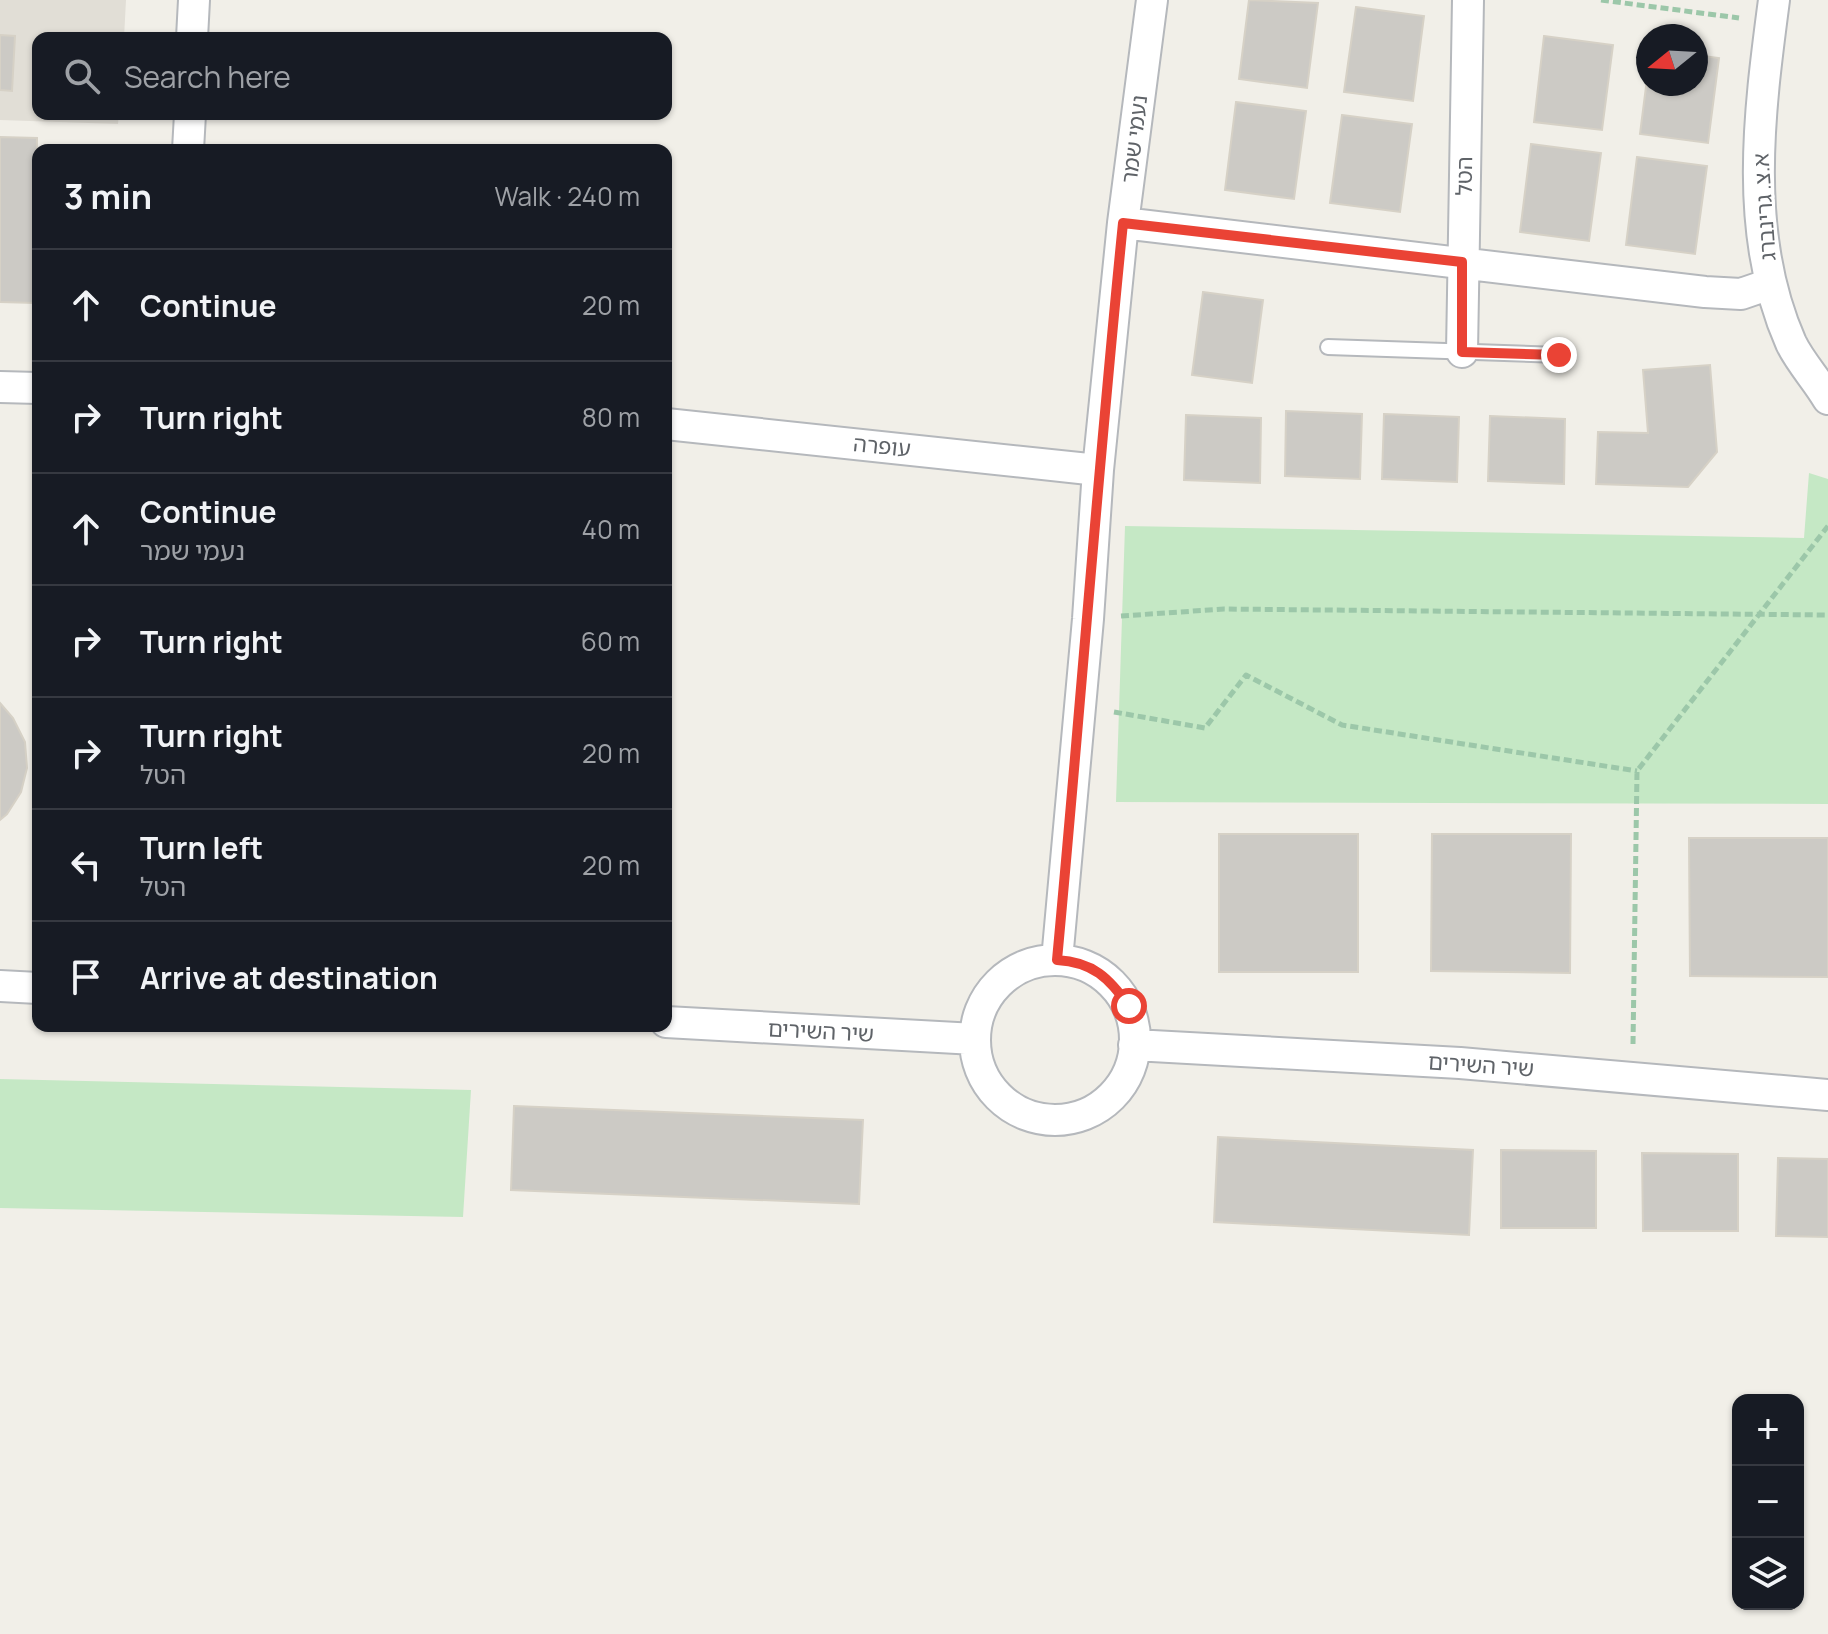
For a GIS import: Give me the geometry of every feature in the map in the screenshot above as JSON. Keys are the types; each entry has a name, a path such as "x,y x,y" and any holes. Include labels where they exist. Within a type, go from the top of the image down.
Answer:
{"street":[{"path":"192,32 194,0"},
{"name":"נעמי שמר","path":"1057,960 1088,619 1098,470 1123,223 1152,0"},
{"name":"הטל","path":"1462,352 1468,0"},
{"name":"א.צ. גרינברג","path":"1772,11 1760,131 1760,207 1770,284 1793,346 1828,399"},
{"path":"188,144 190,120"},
{"path":"1123,223 1705,292 1741,294 1770,284"},
{"path":"0,387 32,388"},
{"name":"עופרה","path":"672,425 1098,470"},
{"path":"1043,960 1057,960 1071,960 1097,970 1112,983 1129,1006 1136,1033 1133,1061 1118,1090 1097,1109 1071,1119 1043,1120 1016,1111 996,1095 981,1072 975,1039 978,1016 990,991 1016,968 1043,960"},
{"path":"0,986 32,988"},
{"name":"שיר השירים","path":"672,1022 975,1039"},
{"name":"שיר השירים","path":"1134,1045 1460,1063 1828,1095"}],"lane":[{"path":"1328,347 1559,355"}],"path":[{"path":"1601,0 1772,11"},
{"path":"1632,1078 1637,771 1828,526"},
{"path":"1088,619 1224,609 1828,615"},
{"path":"1080,707 1205,728 1246,675 1342,725 1637,771"}],"shaded area":[{"path":"0,0 126,0 124,32 32,32 32,120 118,120 118,124 0,120"}],"green space":[{"path":"1809,473 1828,479 1828,804 1116,802 1125,526 1804,538"},
{"path":"0,1079 471,1090 463,1217 0,1208"}],"building":[{"path":"1249,0 1318,3 1307,88 1239,79"},
{"path":"1356,7 1424,16 1413,101 1344,92"},
{"path":"0,35 15,36 12,91 0,90"},
{"path":"1544,36 1613,45 1602,130 1534,122"},
{"path":"1708,57 1719,58 1708,143 1640,134 1645,96 1708,96"},
{"path":"1236,102 1306,111 1294,199 1225,190"},
{"path":"1342,115 1412,124 1400,212 1330,203"},
{"path":"0,137 37,138 37,144 32,144 32,303 0,302"},
{"path":"1531,144 1601,153 1589,241 1520,232"},
{"path":"1637,157 1707,166 1695,254 1626,245"},
{"path":"1203,292 1263,300 1252,383 1192,375"},
{"path":"1710,365 1717,452 1688,487 1596,484 1598,432 1648,433 1643,370"},
{"path":"1286,411 1362,414 1360,479 1285,476"},
{"path":"1384,414 1459,417 1457,482 1382,479"},
{"path":"1186,415 1261,418 1260,483 1184,480"},
{"path":"1490,416 1565,419 1564,484 1488,481"},
{"path":"0,703 13,718 25,742 27,768 21,792 0,820"},
{"path":"1219,834 1358,834 1358,972 1219,972"},
{"path":"1432,834 1571,834 1570,973 1431,971"},
{"path":"1689,838 1828,838 1828,977 1690,976"},
{"path":"514,1106 863,1120 859,1204 511,1190"},
{"path":"1218,1137 1473,1150 1469,1235 1214,1222"},
{"path":"1501,1150 1596,1151 1596,1228 1501,1228"},
{"path":"1642,1153 1738,1154 1738,1231 1643,1231"},
{"path":"1778,1158 1828,1159 1828,1237 1776,1236"}],"route":[{"path":"1129,1006 1112,983 1097,970 1071,960 1057,960 1088,619 1098,470 1123,223 1462,262 1462,352 1559,355"}]}
